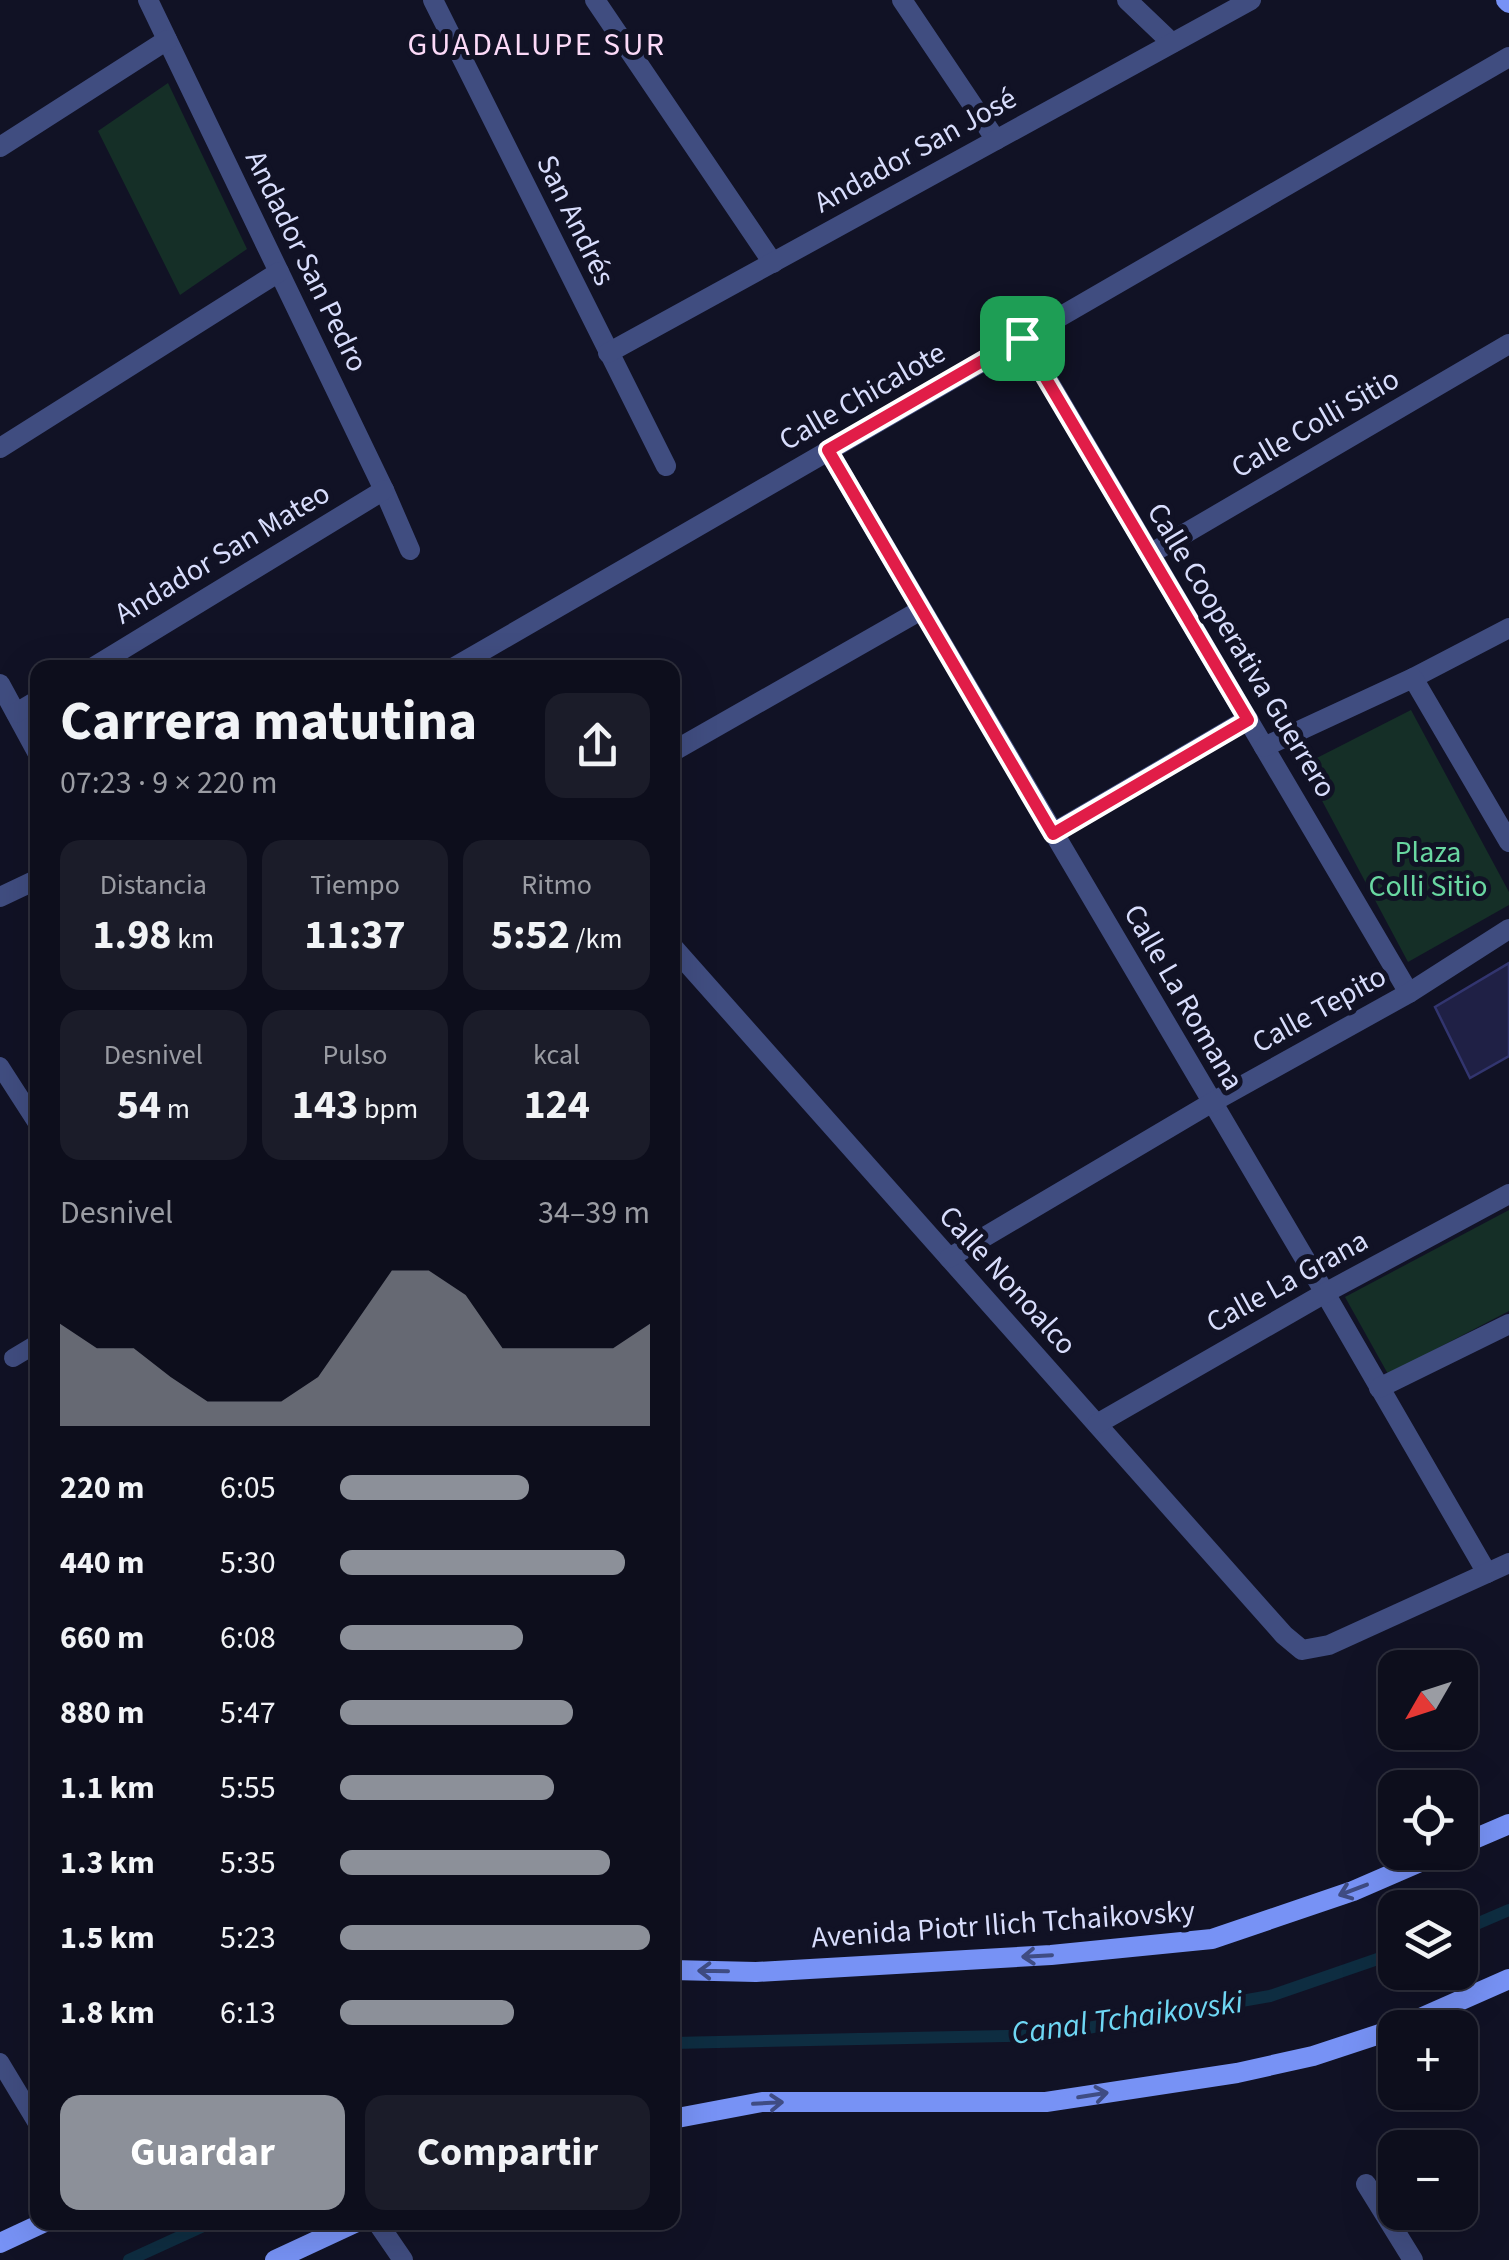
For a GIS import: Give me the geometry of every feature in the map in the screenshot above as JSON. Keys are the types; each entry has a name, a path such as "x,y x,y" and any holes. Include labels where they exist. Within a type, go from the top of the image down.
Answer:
{"street":[{"name":"Andador San Pedro","path":"148,0 410,550"},
{"name":"San Andrés","path":"434,0 666,466"},
{"path":"595,0 772,263"},
{"path":"902,0 996,140"},
{"path":"1127,0 1172,43"},
{"name":"Andador San José","path":"608,353 1252,0"},
{"path":"0,147 167,40"},
{"name":"Calle Chicalote","path":"467,660 1509,58"},
{"path":"0,448 279,272"},
{"name":"Calle Cooperativa Guerrero","path":"1022,338 1409,993"},
{"name":"Calle Colli Sitio","path":"1150,554 1509,344"},
{"name":"Calle La Romana","path":"828,450 1487,1573"},
{"name":"Andador San Mateo","path":"105,660 384,490"},
{"path":"680,747 922,610"},
{"path":"1264,747 1413,678 1509,628"},
{"path":"1413,678 1509,842"},
{"path":"0,684 30,739"},
{"path":"16,713 30,705"},
{"path":"1053,834 1248,720"},
{"path":"0,897 30,883"},
{"name":"Calle Tepito","path":"949,1258 1508,933"},
{"name":"Calle Nonoalco","path":"680,955 1284,1636 1302,1650 1329,1645 1487,1573"},
{"name":"Calle La Grana","path":"1097,1424 1325,1293 1509,1194"},
{"path":"1379,1388 1509,1324"},
{"path":"1487,1573 1509,1563"},
{"path":"1478,1837 1509,1824"},
{"name":"Avenida Piotr Ilich Tchaikovsky","path":"680,1970 756,1972 1032,1956 1212,1939 1354,1891 1402,1870"},
{"path":"1438,2010 1509,1979"},
{"path":"680,2117 762,2102 1046,2102 1237,2073 1313,2056 1378,2034"},
{"path":"1366,2184 1413,2260"},
{"path":"0,2244 30,2229"},
{"path":"275,2260 341,2230"},
{"path":"382,2230 403,2260"}],"lane":[{"path":"0,1066 30,1112"},
{"path":"13,1358 30,1348"},
{"path":"0,2062 30,2112"}],"green space":[{"path":"168,83 247,249 180,295 98,131"},
{"name":"Plaza Colli Sitio","path":"1411,710 1509,892 1509,905 1408,962 1303,765"},
{"path":"1509,1210 1509,1311 1388,1374 1345,1297"}],"building":[{"path":"1509,963 1509,1056 1470,1078 1435,1007"}],"waterway":[{"name":"Canal Tchaikovski","path":"1478,1923 1509,1910"},
{"name":"Canal Tchaikovski","path":"680,2043 1048,2035 1270,1996 1378,1959"},
{"name":"Canal Tchaikovski","path":"129,2260 195,2230"}],"district":[{"name":"GUADALUPE SUR","path":"537,44"}],"route":[{"path":"1022,338 1248,720 1053,834 828,450 1022,338"}]}
